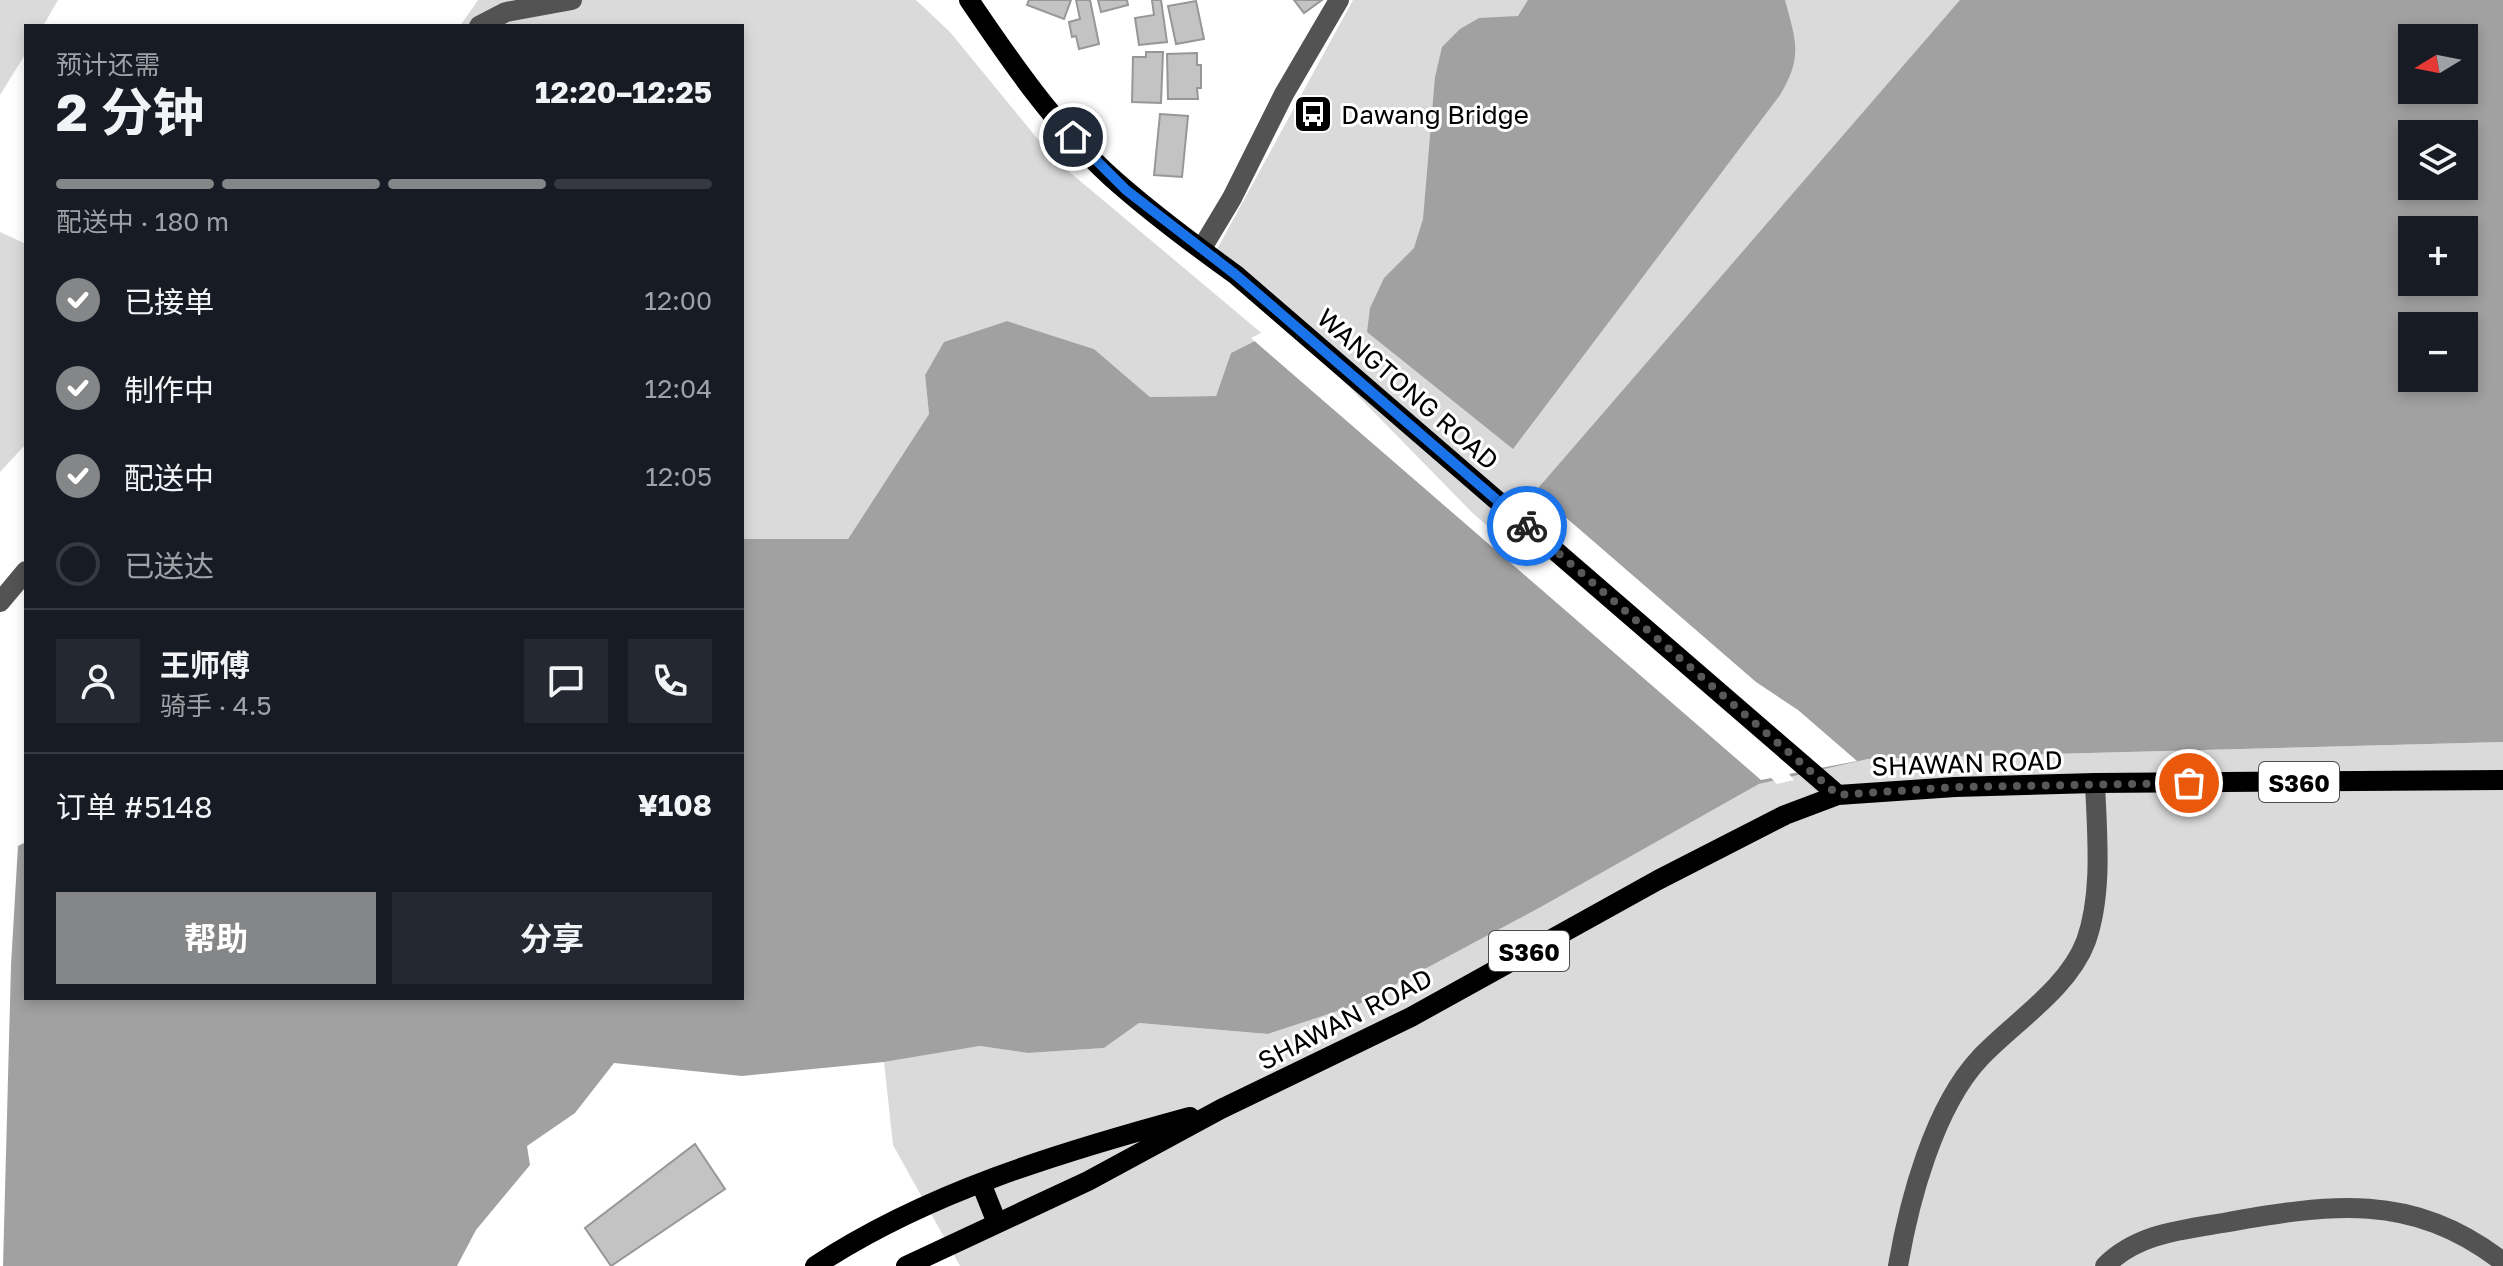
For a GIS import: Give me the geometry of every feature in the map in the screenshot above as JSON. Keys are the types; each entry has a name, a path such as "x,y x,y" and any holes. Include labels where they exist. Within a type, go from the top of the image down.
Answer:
{"main road":[{"name":"WANGTONG ROAD","path":"969,0 1003,51 1065,129 1109,175 1160,219 1236,275 1838,795"},
{"name":"SHAWAN ROAD","path":"906,1266 1088,1181 1221,1109 1411,1017 1658,880 1785,815 1838,795 1955,787 2095,783 2503,780"},
{"name":"SHAWAN ROAD","path":"815,1266 850,1242 981,1183 1091,1144 1221,1109"},
{"path":"981,1183 997,1223"}],"street":[{"path":"483,24 506,12 572,0"},
{"path":"1202,248 1232,198 1284,94 1339,0"},
{"path":"0,602 24,573"},
{"path":"1898,1266 1911,1205 1942,1117 1977,1061 2071,969 2085,943 2094,897 2095,783"},
{"path":"2105,1266 2119,1252 2143,1239 2272,1213 2345,1206 2419,1217 2441,1224 2472,1238 2503,1262"}],"shaded area":[{"path":"0,0 58,0 44,24 24,24 24,56 0,95"},
{"path":"478,0 916,0 950,32 1054,159 1265,336 1231,353 1216,396 1150,397 1094,349 1007,321 945,342 925,375 929,414 848,539 744,539 744,24 461,24"},
{"path":"1353,0 1963,0 1503,544 1216,251"},
{"path":"1528,0 1785,0 1795,59 1780,95 1513,449 1367,332 1370,308 1384,278 1414,248 1423,219 1435,77 1442,47 1460,29 1479,18 1518,16"},
{"path":"1960,0 2503,0 2503,742 1868,759 1759,784 1539,908 1359,1004 1268,1034 1139,1023 1104,1048 1028,1053 980,1046 884,1062 742,1076 614,1063 575,1113 527,1146 530,1165 476,1230 457,1266 3,1266 11,965 18,846 24,843 24,1000 744,1000 744,539 848,539 929,414 925,375 944,342 1007,321 1094,349 1150,397 1216,396 1231,353 1265,336 1502,544 1502,530"},
{"path":"0,232 24,243 24,446 0,472"},
{"path":"2503,742 2503,1266 960,1266 893,1145 884,1062 980,1046 1028,1053 1104,1048 1139,1023 1268,1034 1359,1004 1539,908 1759,784 1868,759"}],"pier":[{"path":"1263,332 1498,535 1499,528 1533,489 1756,682 1798,710 1857,761 1789,774 1794,780 1777,784 1771,778 1761,780 1251,338"}],"building":[{"path":"1029,0 1071,0 1064,19 1027,5"},
{"path":"1076,0 1090,0 1099,44 1079,49 1076,36 1072,37 1069,22 1080,19"},
{"path":"1098,0 1127,0 1128,5 1101,12"},
{"path":"1152,0 1161,0 1167,42 1139,45 1135,18 1154,15"},
{"path":"1294,0 1322,0 1304,13"},
{"path":"1196,1 1204,39 1176,44 1168,6"},
{"path":"1146,52 1163,52 1161,103 1132,102 1133,57 1146,57"},
{"path":"1197,53 1197,65 1201,65 1198,99 1168,99 1167,54"},
{"path":"1160,114 1188,116 1182,177 1154,175"},
{"path":"695,1144 725,1189 611,1266 585,1228"}],"way so far":[{"path":"1527,526 1838,795 1955,787 2189,783"}],"place":[{"name":"Dawang Bridge","path":"1313,114"}],"route":[{"path":"1073,137 1126,190 1236,275 1527,526"}]}
